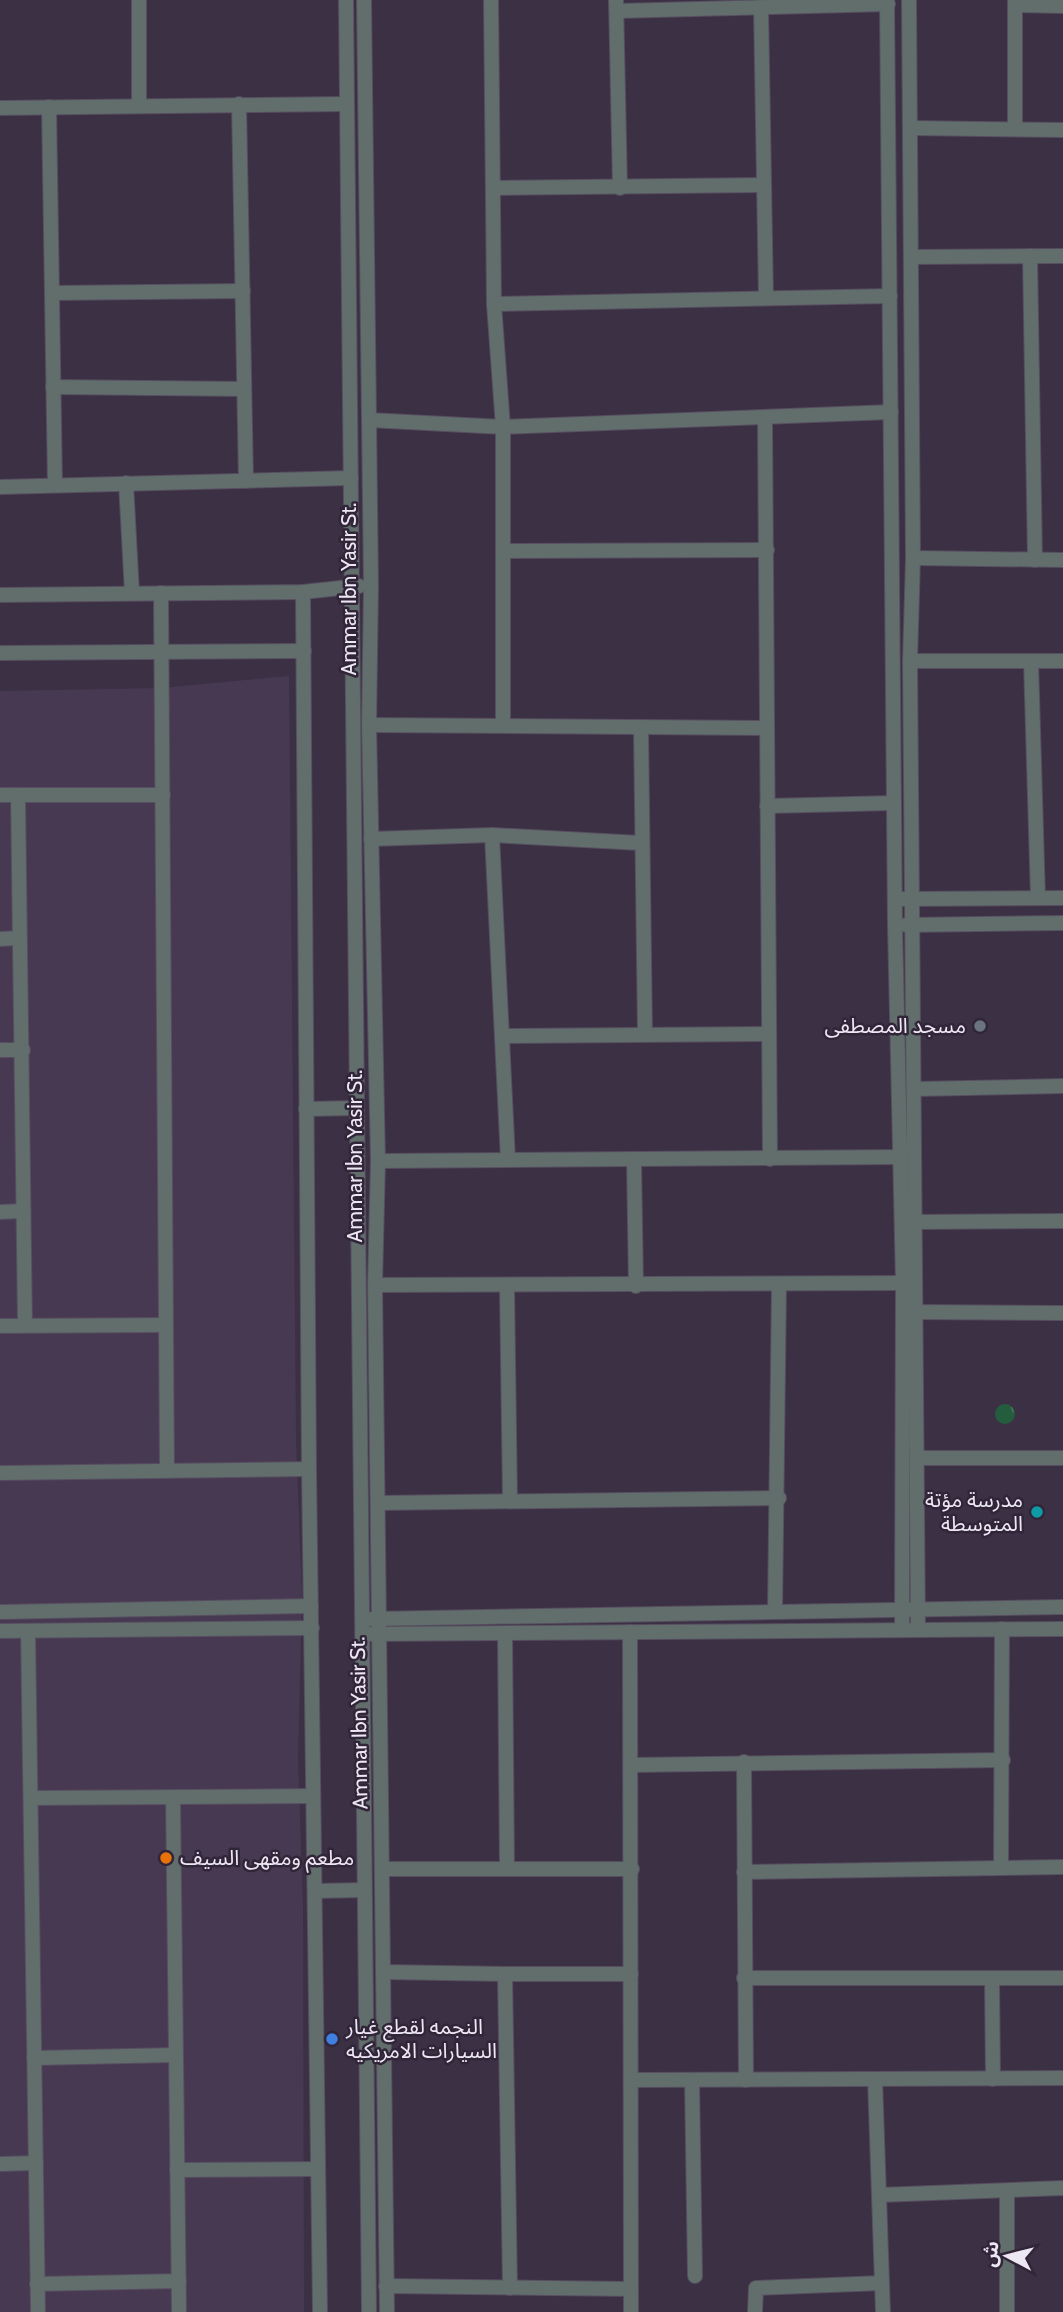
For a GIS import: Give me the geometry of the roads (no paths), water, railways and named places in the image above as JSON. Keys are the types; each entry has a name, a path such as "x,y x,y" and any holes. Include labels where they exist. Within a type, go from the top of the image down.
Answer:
{"street":[{"path":"139,0 139,106"},
{"name":"Ammar Ibn Yasir St.","path":"346,0 352,839 358,1108 369,2312"},
{"name":"Ammar Ibn Yasir St.","path":"364,0 371,586 370,839 378,1161 375,1285 387,2312"},
{"path":"491,0 494,304 503,427 503,725"},
{"path":"909,0 912,558 910,661 918,1630"},
{"path":"620,188 616,5 761,7 888,2 894,899 903,1283 902,1630"},
{"path":"1015,130 1015,2 1063,6"},
{"path":"761,7 766,298"},
{"path":"239,104 246,481"},
{"path":"0,108 347,104"},
{"path":"48,107 55,485"},
{"path":"910,128 1063,130"},
{"path":"493,188 763,185"},
{"path":"1030,256 1035,560"},
{"path":"911,257 1063,256"},
{"path":"51,293 243,291"},
{"path":"494,304 890,296"},
{"path":"53,387 244,389"},
{"path":"369,420 503,427 765,419 891,412"},
{"path":"765,419 770,1159"},
{"path":"0,487 351,478"},
{"path":"126,483 132,593"},
{"path":"504,551 767,550"},
{"path":"912,558 1063,560"},
{"path":"0,595 303,592 371,586"},
{"path":"303,592 309,1469 320,2312"},
{"path":"161,593 167,1471"},
{"path":"0,653 304,651"},
{"path":"910,661 1063,662"},
{"path":"1031,662 1038,898"},
{"path":"369,725 766,728"},
{"path":"641,729 640,842 645,1034"},
{"path":"0,795 163,795"},
{"path":"18,795 25,1325"},
{"path":"767,806 894,803"},
{"path":"370,839 492,835 640,842"},
{"path":"492,835 504,1036 508,1160"},
{"path":"894,899 1063,898"},
{"path":"895,925 1063,923"},
{"path":"0,939 20,939"},
{"path":"504,1036 769,1034"},
{"path":"0,1050 23,1050"},
{"path":"915,1089 1063,1086"},
{"path":"306,1109 358,1108"},
{"path":"378,1161 901,1157"},
{"path":"634,1160 636,1286"},
{"path":"0,1212 22,1211"},
{"path":"916,1222 1063,1221"},
{"path":"375,1285 507,1287 903,1283"},
{"path":"775,1612 779,1498 779,1285"},
{"path":"507,1287 510,1500"},
{"path":"916,1312 1063,1313"},
{"path":"0,1326 165,1325"},
{"path":"917,1458 1063,1458"},
{"path":"0,1473 309,1469"},
{"path":"378,1503 779,1498"},
{"path":"0,1612 311,1606"},
{"path":"361,1619 1063,1607"},
{"path":"0,1631 312,1628"},
{"path":"1001,1868 1002,1629"},
{"path":"361,1634 1063,1629"},
{"path":"28,1631 38,2312"},
{"path":"630,1632 631,2312"},
{"path":"505,1633 507,1869"},
{"path":"631,1765 1003,1760"},
{"path":"744,1762 746,2080"},
{"path":"31,1798 313,1796"},
{"path":"173,1797 179,2312"},
{"path":"744,1872 1063,1867"},
{"path":"382,1869 632,1869"},
{"path":"315,1891 364,1890"},
{"path":"383,1972 631,1974"},
{"path":"505,1974 510,2288"},
{"path":"992,1978 993,2079"},
{"path":"744,1979 1063,1978"},
{"path":"34,2058 176,2055"},
{"path":"632,2080 1063,2078"},
{"path":"875,2079 883,2312"},
{"path":"692,2080 695,2276"},
{"path":"0,2164 36,2163"},
{"path":"177,2170 318,2169"},
{"path":"879,2194 1063,2188"},
{"path":"1007,2191 1007,2312"},
{"path":"37,2284 179,2281"},
{"path":"755,2312 756,2288 882,2283"},
{"path":"386,2286 631,2289"}],"place":[{"name":"مسجد المصطفى","path":"980,1026"},
{"name":"مدرسة مؤتة المتوسطة","path":"1037,1512"},
{"name":"مطعم ومقهى السيف","path":"166,1858"},
{"name":"النجمه لقطع غيار السيارات الامريكيه","path":"332,2039"}]}
